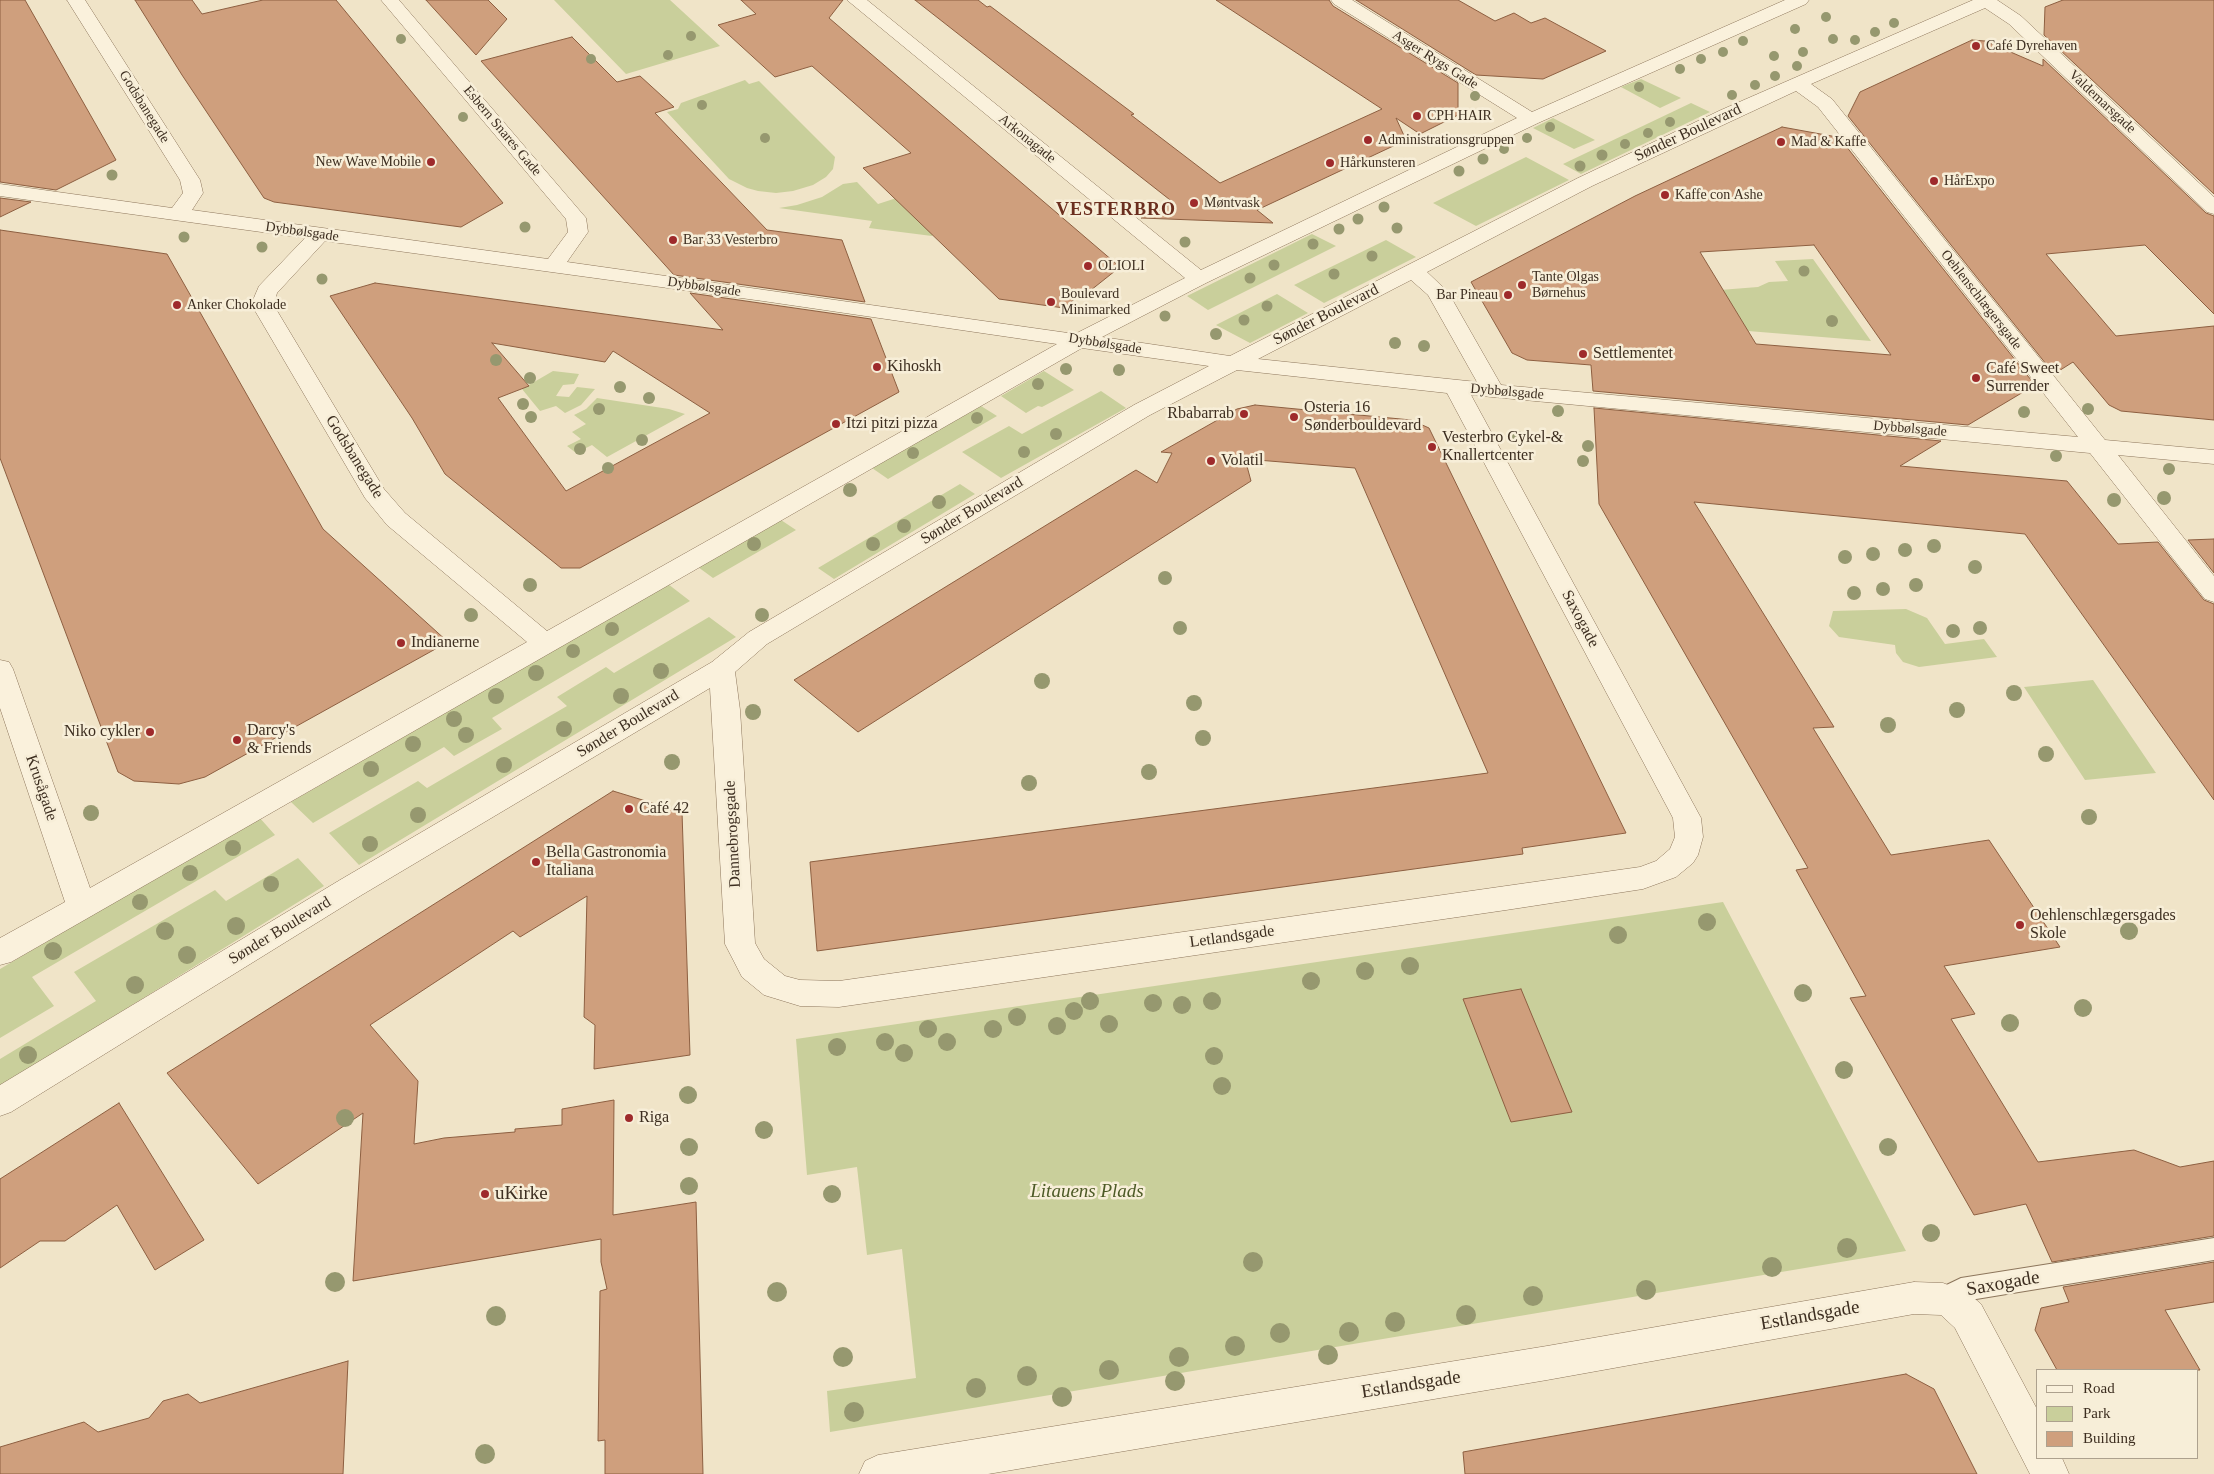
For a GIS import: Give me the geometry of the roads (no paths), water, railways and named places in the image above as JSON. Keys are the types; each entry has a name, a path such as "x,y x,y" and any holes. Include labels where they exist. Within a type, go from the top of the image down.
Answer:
{"street":[{"name":"Godsbanegade","path":"76,0 190,180 193,193 176,215"},
{"name":"Esbern Snares Gade","path":"390,0 576,218 578,232 552,267"},
{"name":"Arkonagade","path":"856,0 1199,279"},
{"name":"Asger Rygs Gade","path":"1340,0 1531,119"},
{"path":"0,953 1080,340 1199,279 1531,119 1799,0"},
{"name":"Sønder Boulevard","path":"0,1102 350,888 721,669 758,638 1142,410 1585,182 1797,83 1987,1"},
{"name":"Valdemarsgade","path":"1987,1 2015,20 2214,208"},
{"name":"Oehlenschlægersgade","path":"1797,83 1825,103 2214,593"},
{"name":"Dybbølsgade","path":"0,190 1080,340 1232,363 1493,391 2214,457"},
{"name":"Godsbanegade","path":"320,234 267,291 264,300 265,309 379,500 396,519 544,643"},
{"path":"1413,270 1437,292 1493,391"},
{"name":"Saxogade","path":"1455,387 1687,818 1689,837 1683,855"},
{"name":"Krusågade","path":"0,669 82,907"},
{"name":"Dannebrogsgade","path":"721,669 726,710 740,944 753,968 775,986"},
{"name":"Letlandsgade","path":"775,986 800,993 839,994 1506,898 1643,878 1666,869 1683,855"},
{"name":"Estlandsgade","path":"878,1474 1547,1363 1914,1298 1943,1300"},
{"name":"Saxogade","path":"1943,1300 1956,1305 1968,1316 2036,1445"},
{"path":"2042,1459 2050,1474"}],"lane":[{"name":"Saxogade","path":"1943,1300 1962,1290 2214,1250"}],"place":[{"name":"Café Dyrehaven","path":"1976,46"},
{"name":"CPH HAIR","path":"1417,116"},
{"name":"Administrationsgruppen","path":"1368,140"},
{"name":"Mad & Kaffe","path":"1781,142"},
{"name":"New Wave Mobile","path":"431,162"},
{"name":"Hårkunsteren","path":"1330,163"},
{"name":"HårExpo","path":"1934,181"},
{"name":"Kaffe con Ashe","path":"1665,195"},
{"name":"Møntvask","path":"1194,203"},
{"name":"Bar 33 Vesterbro","path":"673,240"},
{"name":"OLIOLI","path":"1088,266"},
{"name":"Tante Olgas Børnehus","path":"1522,285"},
{"name":"Bar Pineau","path":"1508,295"},
{"name":"Boulevard Minimarked","path":"1051,302"},
{"name":"Anker Chokolade","path":"177,305"},
{"name":"Settlementet","path":"1583,354"},
{"name":"Kihoskh","path":"877,367"},
{"name":"Café Sweet Surrender","path":"1976,378"},
{"name":"Rbabarrab","path":"1244,414"},
{"name":"Osteria 16 Sønderbouldevard","path":"1294,417"},
{"name":"Itzi pitzi pizza","path":"836,424"},
{"name":"Vesterbro Cykel-& Knallertcenter","path":"1432,447"},
{"name":"Volatil","path":"1211,461"},
{"name":"Indianerne","path":"401,643"},
{"name":"Niko cykler","path":"150,732"},
{"name":"Darcy's & Friends","path":"237,740"},
{"name":"Café 42","path":"629,809"},
{"name":"Bella Gastronomia Italiana","path":"536,862"},
{"name":"Oehlenschlægersgades Skole","path":"2020,925"},
{"name":"Riga","path":"629,1118"},
{"name":"uKirke","path":"485,1194"}],"district":[{"name":"VESTERBRO","path":"1116,210"}],"park label":[{"name":"Litauens Plads","path":"1087,1192"}]}
